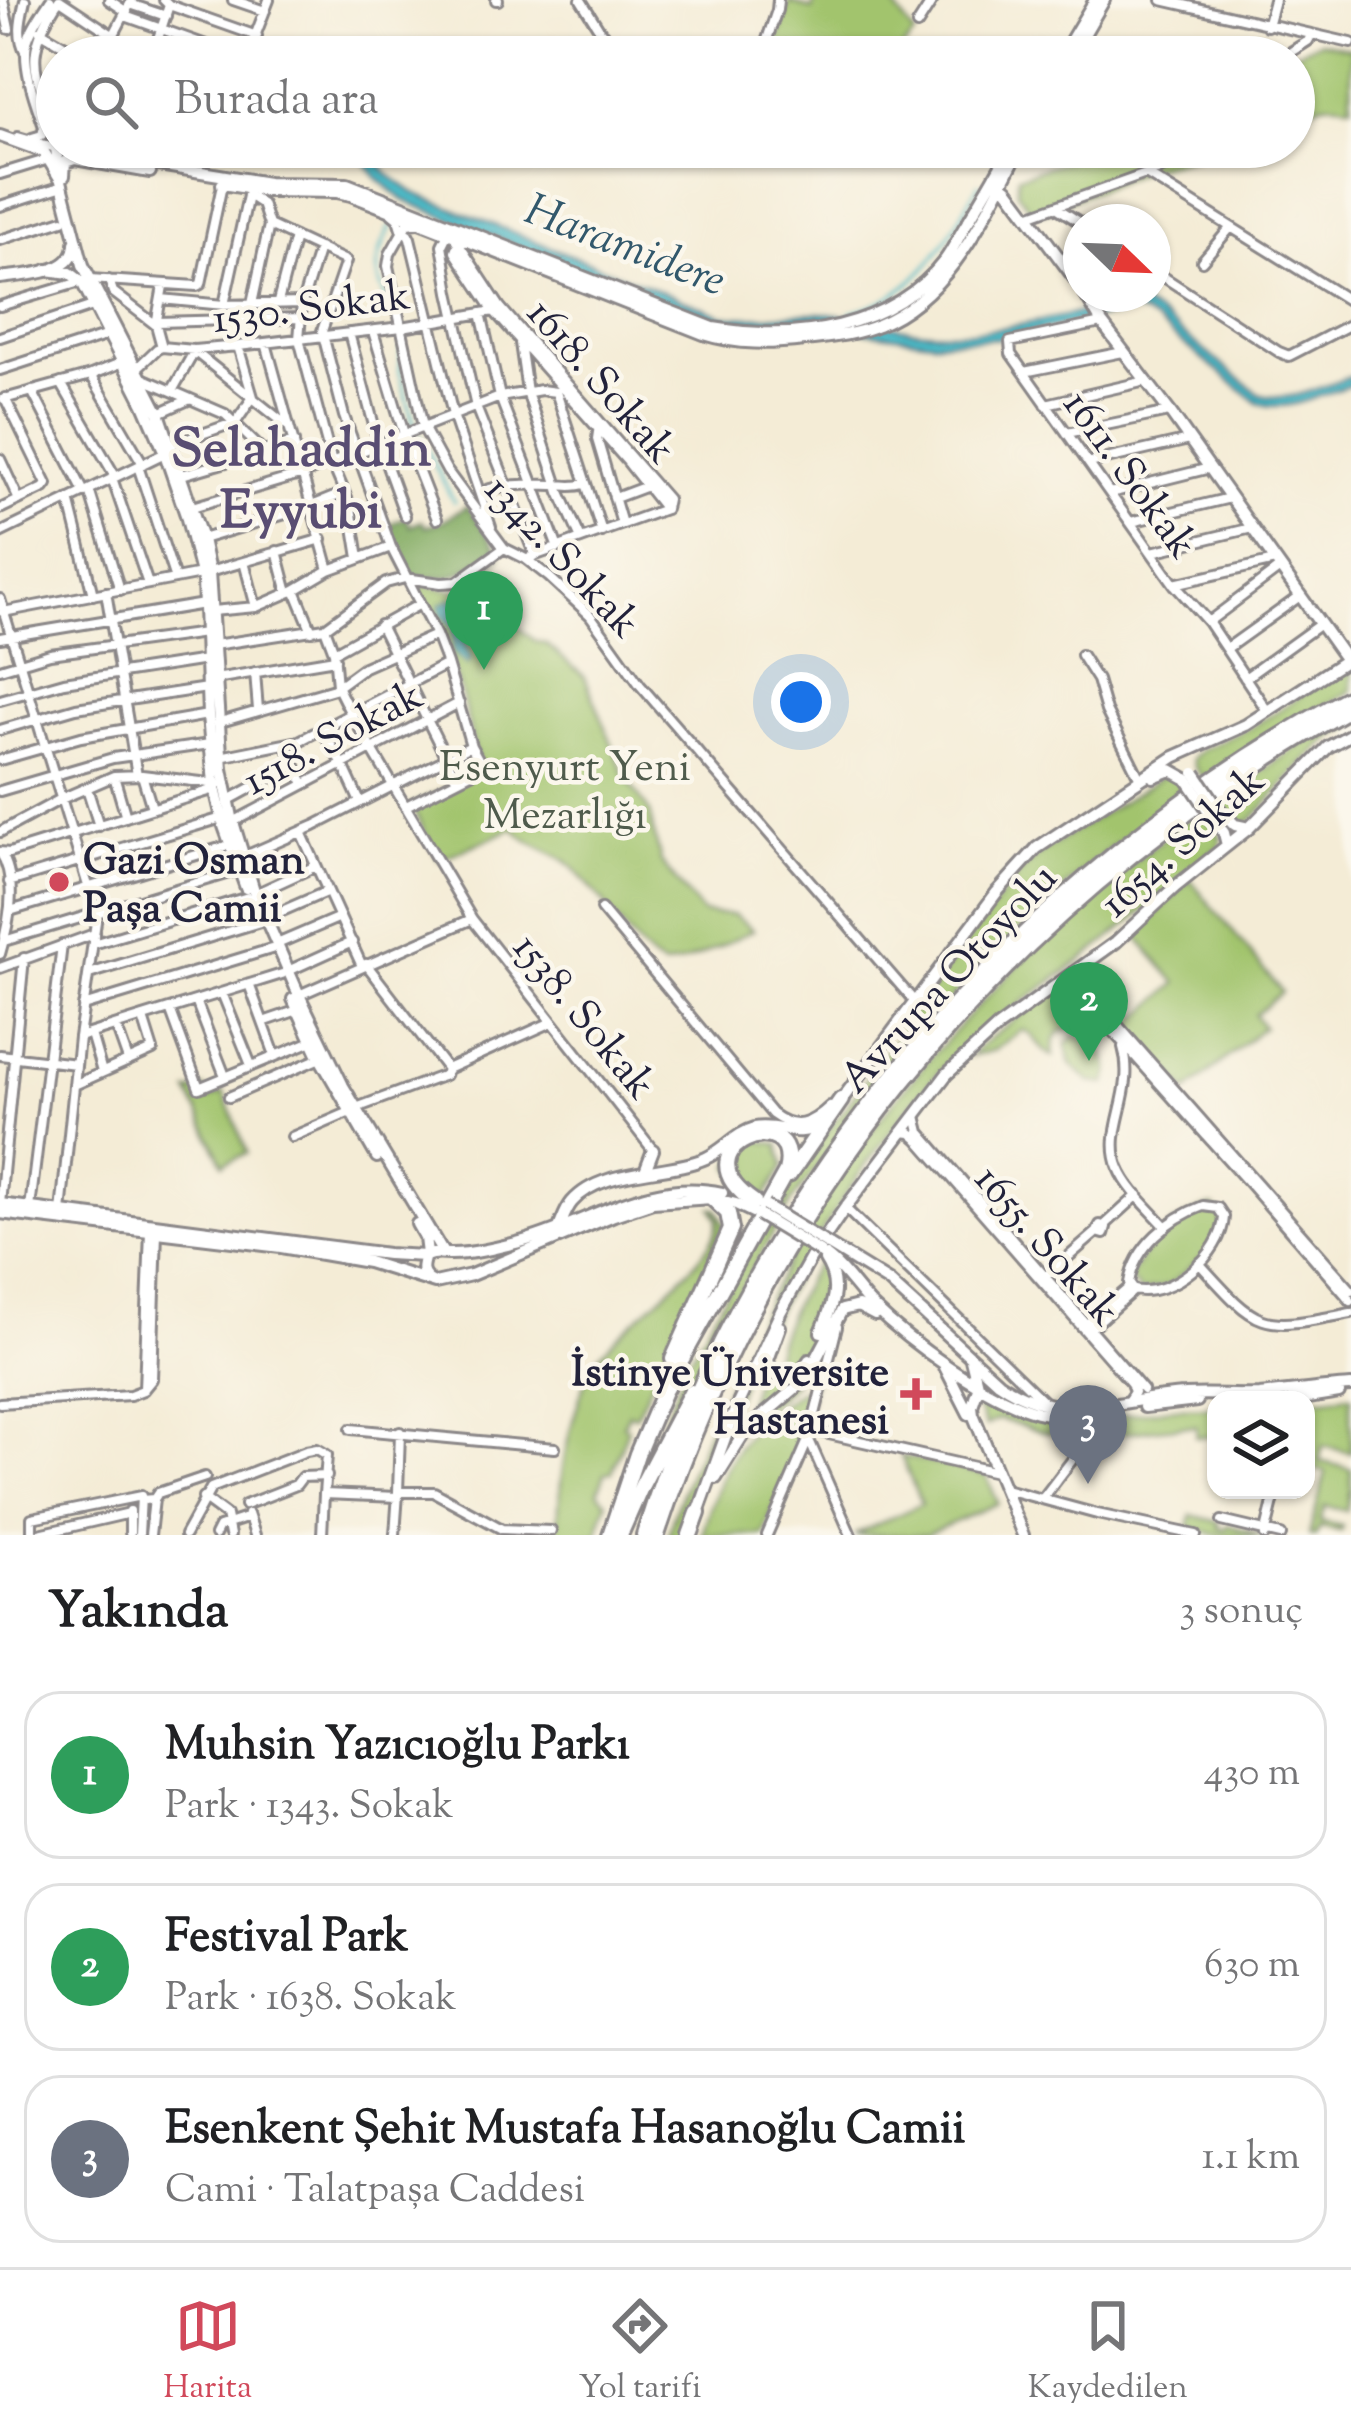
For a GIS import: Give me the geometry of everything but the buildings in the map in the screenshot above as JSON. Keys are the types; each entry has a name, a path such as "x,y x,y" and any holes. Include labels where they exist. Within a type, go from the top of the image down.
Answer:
{"highway":[{"name":"Avrupa Otoyolu","path":"644,1535 680,1438 734,1321 839,1145 898,1069 974,983 1101,865 1263,747 1351,696"},
{"name":"Avrupa Otoyolu","path":"657,1535 707,1404 746,1323 827,1184 902,1080 998,975 1116,867 1228,783 1351,709"},
{"path":"762,1206 846,1094"},
{"path":"610,1535 664,1391 762,1206 786,1172 788,1154 778,1139 760,1134 737,1144 727,1162 733,1184 762,1206"},
{"path":"664,1391 679,1343 731,1229 728,1213 712,1198"},
{"path":"620,1535 677,1416 734,1321"},
{"path":"690,1535 698,1514"}],"main road":[{"path":"1075,36 1100,0"},
{"path":"1081,36 1100,0"},
{"path":"7,138 36,149"},
{"path":"57,168 93,306 182,475 202,539 214,645 211,683 219,784 228,801 232,844 241,864"},
{"path":"62,182 64,168"},
{"path":"127,168 249,192 337,191 447,228"},
{"path":"158,168 250,181 347,184 467,239 704,334 767,344 834,337 895,317 937,283 997,203 1015,199"},
{"path":"973,237 1006,168"},
{"path":"1013,168 1015,199"},
{"path":"997,186 1015,199 1063,264"},
{"path":"467,239 713,328 748,333 819,330 878,315 902,301 944,261 997,186"},
{"path":"0,278 67,264 74,257 75,233"},
{"path":"47,270 70,272 85,280 139,374 159,413 205,573"},
{"path":"559,1228 578,1212 584,1197 650,1170 708,1157 744,1132 757,1128 808,1132 818,1126 1014,870 1063,829 1140,778 1246,725 1348,658 1095,312"},
{"path":"208,607 206,660 211,683"},
{"path":"213,719 210,745 252,896 320,1058 452,1268 449,1277 437,1282"},
{"name":"1654. Sokak","path":"820,1251 900,1132 967,1053 1116,942 1175,887 1250,828 1328,747 1351,734"},
{"path":"1201,745 1190,760 1191,776 1216,813 1227,845"},
{"path":"1120,793 1166,771 1191,776"},
{"path":"1216,813 1250,828"},
{"path":"285,972 353,1110 421,1231 426,1255 422,1273 437,1282"},
{"path":"650,1170 658,1160 653,1150"},
{"path":"484,1268 470,1269 466,1260 559,1228 578,1212 669,1190 710,1190 762,1206 843,1271 869,1306 977,1390 1028,1395 1049,1406 1084,1409 1160,1398 1351,1389"},
{"path":"368,1262 437,1282 471,1275 635,1207 712,1198 762,1206"},
{"path":"0,1207 387,1253 444,1254 519,1243"},
{"path":"0,1207 414,1269 413,1260 387,1253"},
{"path":"820,1251 834,1275 836,1294 806,1366 792,1378 784,1378 769,1367 770,1350 820,1251"},
{"path":"820,1251 850,1256 889,1282 970,1359 1014,1393 1085,1417 1137,1401 1207,1402"},
{"path":"698,1514 752,1368 820,1251"},
{"path":"843,1271 856,1273 850,1256"},
{"path":"869,1306 868,1280 889,1282"},
{"path":"698,1514 739,1439 812,1371 836,1316 851,1306 869,1306"},
{"path":"939,1359 957,1386 1023,1535"},
{"path":"970,1359 977,1390 973,1414 996,1472"},
{"path":"1315,1396 1351,1389"}],"street":[{"path":"3,0 9,29"},
{"path":"26,0 20,28 36,97"},
{"path":"26,54 28,40 56,0"},
{"path":"39,36 56,0"},
{"path":"56,0 114,35 129,8"},
{"path":"109,0 184,36"},
{"path":"159,36 166,2 257,36 269,0"},
{"path":"581,0 605,36"},
{"path":"767,36 778,0"},
{"path":"917,25 933,0"},
{"path":"1162,0 1351,43"},
{"path":"1268,26 1274,0"},
{"path":"240,1 265,11"},
{"path":"129,8 166,16"},
{"path":"40,31 48,36"},
{"path":"36,46 36,76"},
{"path":"0,174 36,159"},
{"path":"1028,216 1162,168"},
{"path":"1146,174 1351,302"},
{"path":"0,206 62,182"},
{"path":"0,306 85,280 201,284 222,184"},
{"path":"249,192 262,204 268,225 252,304"},
{"path":"224,304 249,192"},
{"path":"380,205 398,219 402,232"},
{"path":"1058,208 1063,211"},
{"path":"0,240 63,220"},
{"path":"402,232 406,224 426,224"},
{"path":"268,225 346,262 323,336 356,452 391,547 436,634 481,764 406,806"},
{"path":"1202,261 1231,227"},
{"path":"447,228 442,245 476,406 530,557 665,509"},
{"path":"402,232 410,238 453,415 494,534"},
{"name":"1342. Sokak","path":"402,232 388,266 423,427 447,472 504,548 530,557 590,615 640,685 914,1001"},
{"path":"278,302 295,237"},
{"name":"1618. Sokak","path":"467,239 455,252 520,341 665,509"},
{"path":"319,248 302,303 299,339 332,463 351,508 359,558"},
{"path":"109,280 113,292 156,324 301,318"},
{"path":"1171,281 1288,356 1351,324"},
{"path":"162,347 156,324 163,286"},
{"path":"160,299 302,303"},
{"path":"0,337 93,306"},
{"name":"1618. Sokak","path":"497,309 667,499 665,509"},
{"name":"1530. Sokak","path":"139,374 162,347 194,351 374,331 497,309"},
{"path":"481,313 500,397 558,548"},
{"name":"1611. Sokak","path":"1102,323 1010,342 1011,354 1174,584 1208,622 1268,712"},
{"path":"374,331 404,434 437,519"},
{"path":"349,333 379,444 405,515"},
{"path":"0,370 108,335"},
{"path":"520,341 526,392 581,539"},
{"path":"266,343 329,570"},
{"path":"238,346 253,397"},
{"path":"172,391 194,351 290,427"},
{"path":"1024,372 1125,352"},
{"path":"0,509 47,484 2,399 123,362"},
{"path":"139,374 225,414 262,450"},
{"path":"91,375 140,465 175,579"},
{"path":"1046,404 1147,381"},
{"path":"62,383 113,477 148,584"},
{"path":"32,391 86,491 120,590"},
{"path":"192,507 303,474 500,397 556,392 602,532"},
{"path":"0,533 167,448 236,422 253,397"},
{"path":"159,413 190,400"},
{"path":"1067,433 1170,412"},
{"path":"599,430 597,439 622,524"},
{"path":"1089,463 1190,440"},
{"path":"182,475 294,442"},
{"path":"0,459 4,478 20,500"},
{"path":"1110,494 1210,468"},
{"path":"480,492 496,487 558,484 574,488 585,484"},
{"path":"615,498 647,486"},
{"path":"202,539 344,493"},
{"path":"1131,522 1230,498"},
{"path":"69,499 93,595"},
{"path":"1152,552 1252,528"},
{"path":"61,1212 97,915 20,663 5,636 1,606 93,595 205,573 322,539"},
{"path":"5,636 112,618 208,607 256,607 329,570 391,547"},
{"path":"214,645 325,628 386,583 405,578 457,581 504,548"},
{"path":"277,551 312,631"},
{"path":"244,562 256,607"},
{"path":"1174,584 1278,565"},
{"path":"1208,622 1278,565"},
{"path":"106,592 134,755 152,809"},
{"path":"1226,650 1300,596"},
{"path":"0,730 76,708 334,655 420,604"},
{"path":"1245,678 1320,624"},
{"path":"380,626 457,780"},
{"name":"1538. Sokak","path":"325,628 337,686 351,714 472,919 653,1150"},
{"path":"0,669 50,655 205,633"},
{"path":"0,760 130,728 213,719 314,696 436,634"},
{"path":"1081,655 1097,680 1106,711 1140,778"},
{"path":"0,700 64,682 206,660"},
{"path":"220,757 299,741 447,664"},
{"path":"255,672 258,710"},
{"name":"1518. Sokak","path":"9,881 228,820 460,703"},
{"path":"322,730 360,802"},
{"path":"286,744 304,784"},
{"path":"0,791 134,755 210,745"},
{"path":"4,941 97,915 241,864 471,746"},
{"path":"228,801 295,764"},
{"path":"0,832 114,776 219,784"},
{"path":"114,776 126,817"},
{"path":"0,852 9,854 219,784"},
{"path":"87,788 99,826"},
{"path":"292,1138 446,1075 447,1069 364,965 301,832"},
{"path":"10,911 232,844"},
{"path":"0,852 6,861 10,911 0,954"},
{"path":"93,944 252,896 316,866"},
{"path":"88,974 263,921 328,891"},
{"path":"601,909 772,1114 787,1123 808,1124 846,1094"},
{"path":"83,1006 274,946 340,917"},
{"name":"1538. Sokak","path":"299,995 472,919"},
{"path":"0,968 95,933"},
{"path":"79,1037 285,972 352,943"},
{"path":"30,1208 62,945"},
{"path":"0,1207 24,958"},
{"path":"1087,962 1086,989 1351,1290"},
{"path":"249,984 275,1055"},
{"path":"1052,987 1080,994 1351,1301"},
{"path":"222,993 251,1065"},
{"path":"196,1001 225,1076"},
{"path":"170,1009 199,1088 312,1041"},
{"path":"263,1022 298,1010"},
{"path":"74,1085 153,1050 143,1018"},
{"path":"447,1069 552,1022"},
{"path":"116,1026 128,1060"},
{"path":"91,1034 102,1072"},
{"path":"1121,1040 1128,1078 1114,1145 1120,1170 1166,1227"},
{"path":"0,1055 76,1064"},
{"path":"229,1097 320,1058"},
{"path":"757,1128 764,1117 763,1104"},
{"name":"1655. Sokak","path":"917,1110 920,1132 1044,1279"},
{"name":"1655. Sokak","path":"900,1132 915,1136 1044,1279 1134,1387 1132,1395 1137,1401"},
{"path":"1044,1279 1138,1195"},
{"path":"1203,1206 1221,1211 1221,1234 1182,1277 1161,1289 1141,1292 1132,1288 1130,1274 1141,1253 1166,1227 1203,1206"},
{"path":"845,1208 1028,1395"},
{"path":"0,1403 143,1390 154,1231"},
{"path":"1199,1262 1241,1309 1268,1322 1287,1324 1351,1313"},
{"path":"1087,1328 1132,1288"},
{"path":"767,1535 810,1434 838,1325 851,1311 869,1306"},
{"name":"1655. Sokak","path":"1087,1328 1137,1401"},
{"path":"351,1429 555,1448"},
{"path":"395,1535 400,1432"},
{"path":"810,1434 996,1472"},
{"path":"810,1434 851,1535"},
{"path":"1042,1499 1082,1447"},
{"path":"185,1535 211,1488 317,1449 327,1455 322,1535"},
{"path":"255,1535 245,1503 296,1485 302,1477 326,1476"},
{"path":"150,1535 158,1492 205,1477"},
{"path":"1004,1489 1196,1535"},
{"path":"324,1494 434,1492 502,1528 550,1531"},
{"path":"130,1514 34,1535 32,1518 137,1498 154,1499"},
{"path":"130,1535 130,1514 137,1498"},
{"path":"130,1535 137,1498"},
{"path":"203,1498 226,1515 230,1535"},
{"path":"1266,1533 1274,1499"},
{"path":"215,1535 219,1527 249,1517"},
{"path":"1222,1521 1282,1535"}],"green space":[{"path":"815,0 890,0 915,35 779,36 789,1 812,10"},
{"path":"1315,43 1351,48 1351,105 1334,102 1315,107"},
{"path":"1043,168 1149,168 1045,212 1030,209 1017,192 1018,176"},
{"path":"467,506 497,548 447,577 408,574 386,526 406,517 410,526 422,521 426,527"},
{"name":"Esenyurt Yeni Mezarlığı","path":"502,556 475,593 585,677 625,776 649,811 661,862 702,913 734,915 753,930 697,957 665,966 641,949 573,868 514,828 439,860 411,805 480,772 441,633 415,584 457,591"},
{"path":"1351,664 1351,691 1204,779 1195,768 1192,759 1200,751 1252,727"},
{"path":"1351,717 1351,727 1312,755 1251,821 1234,819 1220,801 1294,749"},
{"path":"1166,774 1179,775 1189,789 1046,904 965,982 884,1077 792,1201 642,1473 688,1361 780,1197 971,934 1044,851"},
{"path":"1201,810 1221,837 1220,846 1108,940 967,1045 885,1139 794,1280 743,1379 680,1535 668,1535 692,1466 755,1326 812,1219 855,1152 927,1062 1005,979 1101,889"},
{"path":"1190,879 1282,992 1255,1015 1263,1027 1187,1092 1128,1027 1177,983 1136,936"},
{"path":"1058,987 1071,990 1101,1018 1062,1031 1053,1056 1022,1030 995,1050 971,1056 980,1046"},
{"path":"1074,1036 1103,1052 1109,1068 1106,1084 1090,1082 1071,1064 1066,1045"},
{"path":"204,1088 210,1098 224,1093 247,1153 223,1164 189,1092"},
{"path":"750,1139 779,1144 784,1166 765,1198 746,1192 731,1166"},
{"path":"1213,1206 1224,1217 1210,1251 1169,1285 1141,1292 1129,1279 1153,1242 1174,1224"},
{"path":"712,1208 717,1208 725,1225 636,1415 629,1413 623,1425 628,1428 612,1472 605,1473 598,1492 607,1502 597,1535 558,1535 565,1455 588,1374 606,1348 702,1254 718,1218"},
{"path":"819,1261 831,1277 820,1328 795,1374 777,1372 774,1358 782,1332"},
{"path":"765,1358 765,1369 772,1377 795,1382 737,1434 754,1381"},
{"path":"814,1380 799,1445 763,1535 702,1535 730,1460 748,1434"},
{"path":"1351,1395 1351,1453 1323,1446 1319,1461 1351,1469 1351,1490 1346,1511 1325,1506 1320,1521 1342,1526 1341,1531 1320,1527 1316,1535 1309,1535 1326,1472 1315,1469 1315,1399"},
{"path":"982,1399 1088,1420 1207,1407 1207,1437 1196,1437 1197,1426 1083,1437 1051,1434 999,1419 985,1426 978,1408"},
{"path":"901,1456 986,1475 998,1503 925,1535 854,1535 921,1504"},
{"path":"1192,1515 1219,1522 1219,1528 1228,1525 1262,1535 1218,1535 1189,1528"}],"water":[{"path":"369,168 383,168 414,193 721,315 832,314 913,330 964,332 1082,312 1126,312 1000,338 932,341 818,325 719,325 403,200"},
{"path":"1138,312 1159,315 1260,395 1294,396 1351,377 1351,385 1294,404 1258,403"},
{"path":"452,599 466,622 474,620 479,628 466,633 471,659 467,664 454,652 453,627 440,605"}],"waterway":[{"path":"851,312 875,304 914,279 942,245 979,184"},
{"path":"391,226 378,267 391,308"},
{"path":"401,347 400,372 414,424"},
{"path":"420,436 454,502"}],"place":[{"name":"Muhsin Yazıcıoğlu Parkı","path":"484,670"},
{"name":"Gazi Osman Paşa Camii","path":"59,882"},
{"name":"Festival Park","path":"1089,1061"},
{"name":"İstinye Üniversite Hastanesi","path":"916,1394"},
{"name":"Esenkent Şehit Mustafa Hasanoğlu Camii","path":"1088,1484"}],"district":[{"name":"Selahaddin Eyyubi","path":"301,477"}],"water label":[{"name":"Haramidere","path":"626,243"}]}
